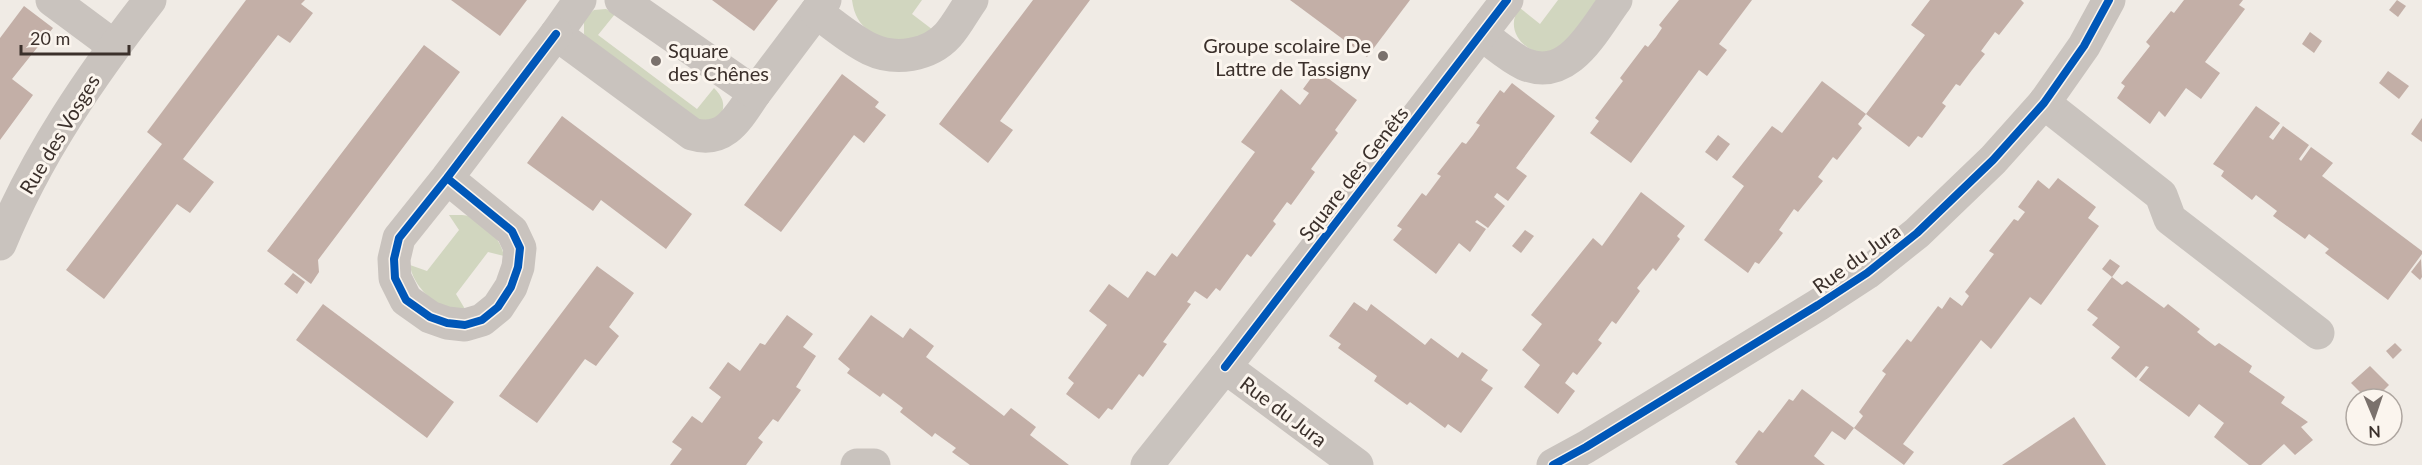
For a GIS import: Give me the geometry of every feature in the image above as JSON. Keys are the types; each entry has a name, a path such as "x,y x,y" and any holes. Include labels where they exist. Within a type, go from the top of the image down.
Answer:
{"street":[{"path":"52,0 114,46"},
{"name":"Rue des Vosges","path":"0,244 13,213 52,140 114,46 150,0"},
{"path":"447,178 580,0"},
{"path":"621,0 755,93"},
{"path":"556,34 692,134 705,138 716,136 739,116 820,6 870,50 893,56 911,55 930,49 947,36 972,0"},
{"name":"Square des Genêts","path":"1225,367 1507,0"},
{"path":"1481,34 1524,64 1542,68 1561,65 1572,58 1616,0"},
{"name":"Rue du Jura","path":"1553,465 1586,447 1868,273 1917,233 1993,160 2044,103 2084,46 2109,0"},
{"path":"2044,103 2161,195 2170,219 2318,333"},
{"name":"Rue du Jura","path":"1147,465 1225,367 1357,465"},
{"path":"857,465 874,465"}],"green space":[{"path":"852,0 922,0 912,14 933,30 902,45 876,35 863,25 854,10"},
{"path":"1558,0 1599,0 1564,46 1553,52 1542,53 1532,50 1517,36 1514,27 1515,17 1520,8 1540,24"},
{"path":"606,9 615,14 598,35 697,109 714,88 723,101 722,113 716,122 701,124 588,42 584,34 584,18 594,10"},
{"path":"449,215 468,216 479,221 497,239 504,256 488,252 456,294 465,309 447,307 430,298 416,282 410,265 427,271 459,230"}],"building":[{"path":"246,0 305,0 301,4 313,13 290,43 278,35 183,159 214,182 190,213 177,204 104,299 66,270 162,144 147,132"},
{"path":"451,0 527,0 500,36"},
{"path":"712,0 778,0 754,31"},
{"path":"1033,0 1090,0 1000,121 1013,130 988,163 939,124"},
{"path":"1290,0 1410,0 1367,57"},
{"path":"1679,0 1752,0 1719,44 1727,50 1707,76 1699,70 1631,163 1590,133 1599,121 1595,118 1623,81 1620,78 1645,45 1648,47 1656,37 1662,28 1659,25"},
{"path":"1930,0 2021,0 2024,3 1999,35 1995,32 1981,51 1985,54 1960,86 1956,84 1942,103 1946,106 1922,138 1918,136 1909,147 1866,114 1925,35 1911,25"},
{"path":"2184,0 2243,0 2239,5 2245,9 2205,62 2220,73 2201,99 2186,88 2165,117 2159,111 2150,124 2117,98 2125,86 2121,83 2150,46 2146,42 2171,11 2174,13"},
{"path":"2397,0 2406,6 2398,17 2389,10"},
{"path":"24,6 53,28 12,79 33,95 0,140 0,38"},
{"path":"2310,32 2322,41 2314,53 2302,44"},
{"path":"424,45 460,72 318,260 319,272 311,284 267,251"},
{"path":"1317,70 1357,100 1335,130 1338,133 1311,169 1315,172 1291,205 1287,202 1273,221 1276,224 1251,257 1247,254 1220,291 1216,288 1207,299 1195,291 1187,302 1191,304 1163,342 1167,344 1143,377 1139,374 1112,410 1108,408 1099,419 1066,394 1074,383 1068,378 1107,325 1089,311 1109,284 1128,298 1147,271 1155,276 1172,253 1177,257 1255,152 1241,142 1281,89 1300,105 1309,93 1303,89"},
{"path":"2388,71 2409,86 2399,99 2379,83"},
{"path":"842,74 879,102 875,107 886,115 864,143 854,135 781,232 744,205"},
{"path":"1822,81 1866,114 1858,124 1862,128 1837,160 1833,157 1818,177 1823,181 1798,212 1794,209 1779,230 1783,233 1759,264 1755,262 1748,273 1704,240 1744,186 1732,177 1772,126 1782,133"},
{"path":"1512,83 1555,116 1516,168 1527,176 1508,201 1497,193 1494,197 1505,206 1488,228 1477,220 1475,222 1486,229 1470,252 1459,243 1436,274 1393,240 1402,229 1397,226 1422,193 1426,196 1441,176 1437,174 1462,142 1466,144 1473,135 1480,125 1476,123 1500,90 1504,93"},
{"path":"2256,106 2280,123 2269,137 2273,140 2283,126 2309,145 2299,159 2301,161 2311,147 2333,163 2322,176 2422,251 2388,300 2325,253 2329,249 2309,234 2305,239 2273,216 2277,211 2256,195 2252,200 2221,176 2224,171 2213,164"},
{"path":"562,116 692,214 666,249 601,200 593,211 527,163"},
{"path":"2422,118 2422,142 2411,134"},
{"path":"1718,135 1730,144 1717,161 1705,152"},
{"path":"2058,178 2096,207 2088,218 2099,226 2041,305 2030,297 1991,349 1981,340 1903,444 1914,452 1904,465 1854,428 1863,416 1859,412 1886,374 1882,371 1907,339 1911,342 1938,306 1942,309 1950,297 1962,306 1969,296 1965,292 1994,254 1989,251 2014,219 2018,221 2025,212 2018,207 2038,180 2049,189"},
{"path":"1641,192 1685,226 1677,236 1680,239 1656,271 1653,268 1637,288 1640,291 1616,324 1612,321 1598,340 1602,343 1577,375 1573,372 1565,383 1575,391 1558,414 1524,387 1540,365 1522,350 1542,324 1531,315 1593,238 1602,246"},
{"path":"1525,230 1534,236 1521,253 1512,246"},
{"path":"2110,259 2120,266 2112,277 2102,269"},
{"path":"2421,259 2422,277 2420,280 2411,272"},
{"path":"597,266 634,293 609,327 619,336 596,366 585,359 537,423 499,396"},
{"path":"293,273 305,282 297,294 284,284"},
{"path":"2112,277 2122,285 2127,281 2164,308 2168,304 2200,329 2197,332 2215,346 2219,343 2252,366 2249,372 2285,397 2281,403 2308,422 2301,427 2313,440 2295,455 2284,444 2261,465 2249,465 2214,437 2224,423 2199,404 2189,417 2139,380 2149,367 2146,366 2136,378 2111,358 2120,347 2092,325 2098,318 2087,310"},
{"path":"1354,302 1367,311 1371,304 1425,345 1431,338 1458,358 1462,352 1488,370 1481,380 1493,388 1461,433 1448,424 1445,428 1410,402 1407,405 1374,381 1377,376 1338,348 1341,344 1329,336"},
{"path":"323,304 454,402 427,438 296,340"},
{"path":"787,315 813,334 803,347 816,356 796,387 801,390 778,422 773,419 758,438 763,442 746,465 670,465 682,449 672,442 692,416 702,423 721,397 709,388 728,362 740,371 760,343 765,345"},
{"path":"871,315 903,338 910,328 934,346 926,357 1004,416 1011,408 1036,427 1030,435 1069,465 970,465 952,452 956,448 935,433 932,437 900,412 903,408 883,393 880,397 847,373 850,369 838,359"},
{"path":"2395,343 2402,350 2393,359 2386,351"},
{"path":"2370,366 2389,385 2387,387 2355,387 2351,383"},
{"path":"1802,389 1854,428 1845,440 1832,431 1814,456 1825,465 1738,465 1735,462 1759,430 1763,433 1789,399 1793,401"},
{"path":"2074,417 2106,465 2002,465"}],"cycle path":[{"path":"1225,367 1507,0"},
{"path":"1553,465 1818,305 1867,273 1917,233 1993,160 2044,103 2084,46 2109,0"},
{"path":"447,178 512,231 520,248 518,267 511,287 498,307 482,320 465,325 447,323 430,317 406,300 395,278 394,259 399,238 556,34"}],"place":[{"name":"Groupe scolaire De Lattre de Tassigny","path":"1383,56"},
{"name":"Square des Chênes","path":"656,61"}]}
